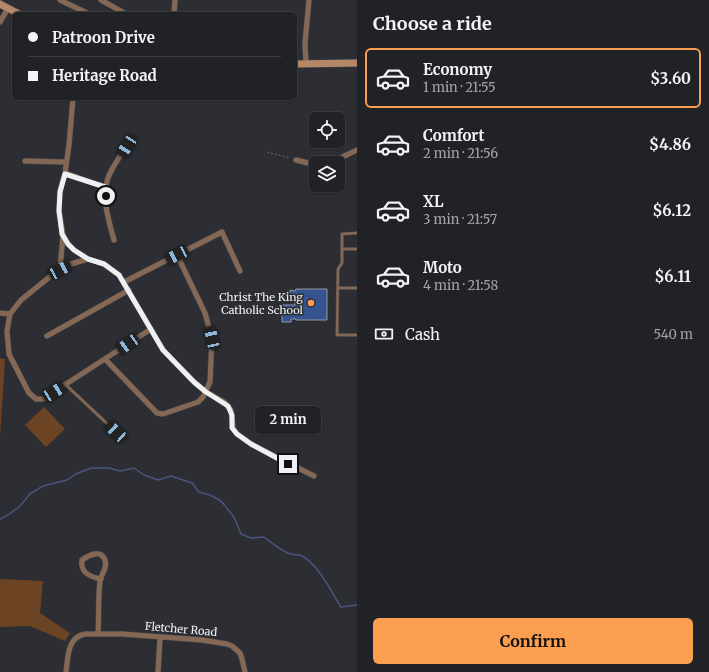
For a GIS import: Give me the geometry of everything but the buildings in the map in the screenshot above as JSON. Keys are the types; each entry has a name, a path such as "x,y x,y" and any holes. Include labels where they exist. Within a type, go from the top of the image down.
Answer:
{"main road":[{"path":"0,4 15,12"},
{"path":"297,64 357,63"}],"street":[{"path":"60,0 85,12"},
{"path":"101,0 122,12"},
{"path":"174,12 175,0"},
{"path":"306,64 305,43 309,0"},
{"path":"0,22 8,8"},
{"path":"60,270 62,234 59,211 60,192 65,174 73,100"},
{"path":"114,240 109,223 105,187 111,171 127,146"},
{"path":"345,156 357,150"},
{"path":"296,160 309,163"},
{"path":"25,161 66,162"},
{"path":"65,174 105,187"},
{"path":"124,282 222,232 240,271"},
{"path":"62,234 74,250 88,259 104,264 114,271 124,282 163,350 194,382 206,392 228,406 232,415 232,428 234,431 244,440 314,476"},
{"path":"105,359 157,413 163,414 198,402 206,392 210,382 211,329 205,313 177,255"},
{"path":"88,259 71,264 60,270 21,300 10,314 7,331 9,354 29,393 36,399 43,399 151,329"},
{"path":"47,336 128,290"},
{"path":"0,313 10,314"},
{"path":"98,634 101,579 105,570 105,560 97,553 91,554 82,560 82,568 86,574 91,577 101,579"},
{"name":"Fletcher Road","path":"66,672 68,651 72,641 80,635 98,634 122,634 202,640 227,644 232,646 240,653 244,672"},
{"path":"158,672 160,638"}],"lane":[{"path":"357,233 342,234 342,263 338,269 337,336 357,335"},
{"path":"342,249 357,249"},
{"path":"338,288 357,288"},
{"path":"65,385 116,432"}],"path":[{"path":"267,152 296,160"}],"shaded area":[{"path":"0,358 5,359 0,438"},
{"path":"44,407 65,429 46,447 25,425"},
{"path":"0,579 43,581 40,613 70,633 65,641 30,626 0,627"}],"waterway":[{"path":"0,519 20,506 30,494 43,486 67,480 76,474 91,468 109,468 120,471 134,468 144,475 158,480 171,476 192,483 199,492 210,495 221,501 234,517 241,534 251,538 264,537 286,552 300,555 308,560 324,578 341,607 357,605"}],"place":[{"name":"Christ The King Catholic School","path":"311,303"}],"route":[{"path":"106,196 105,187 65,174 60,192 59,211 62,234 68,244 88,259 104,264 119,275 163,350 194,382 206,392 224,402 231,410 233,423 232,428 234,431 244,440 288,464"}]}
